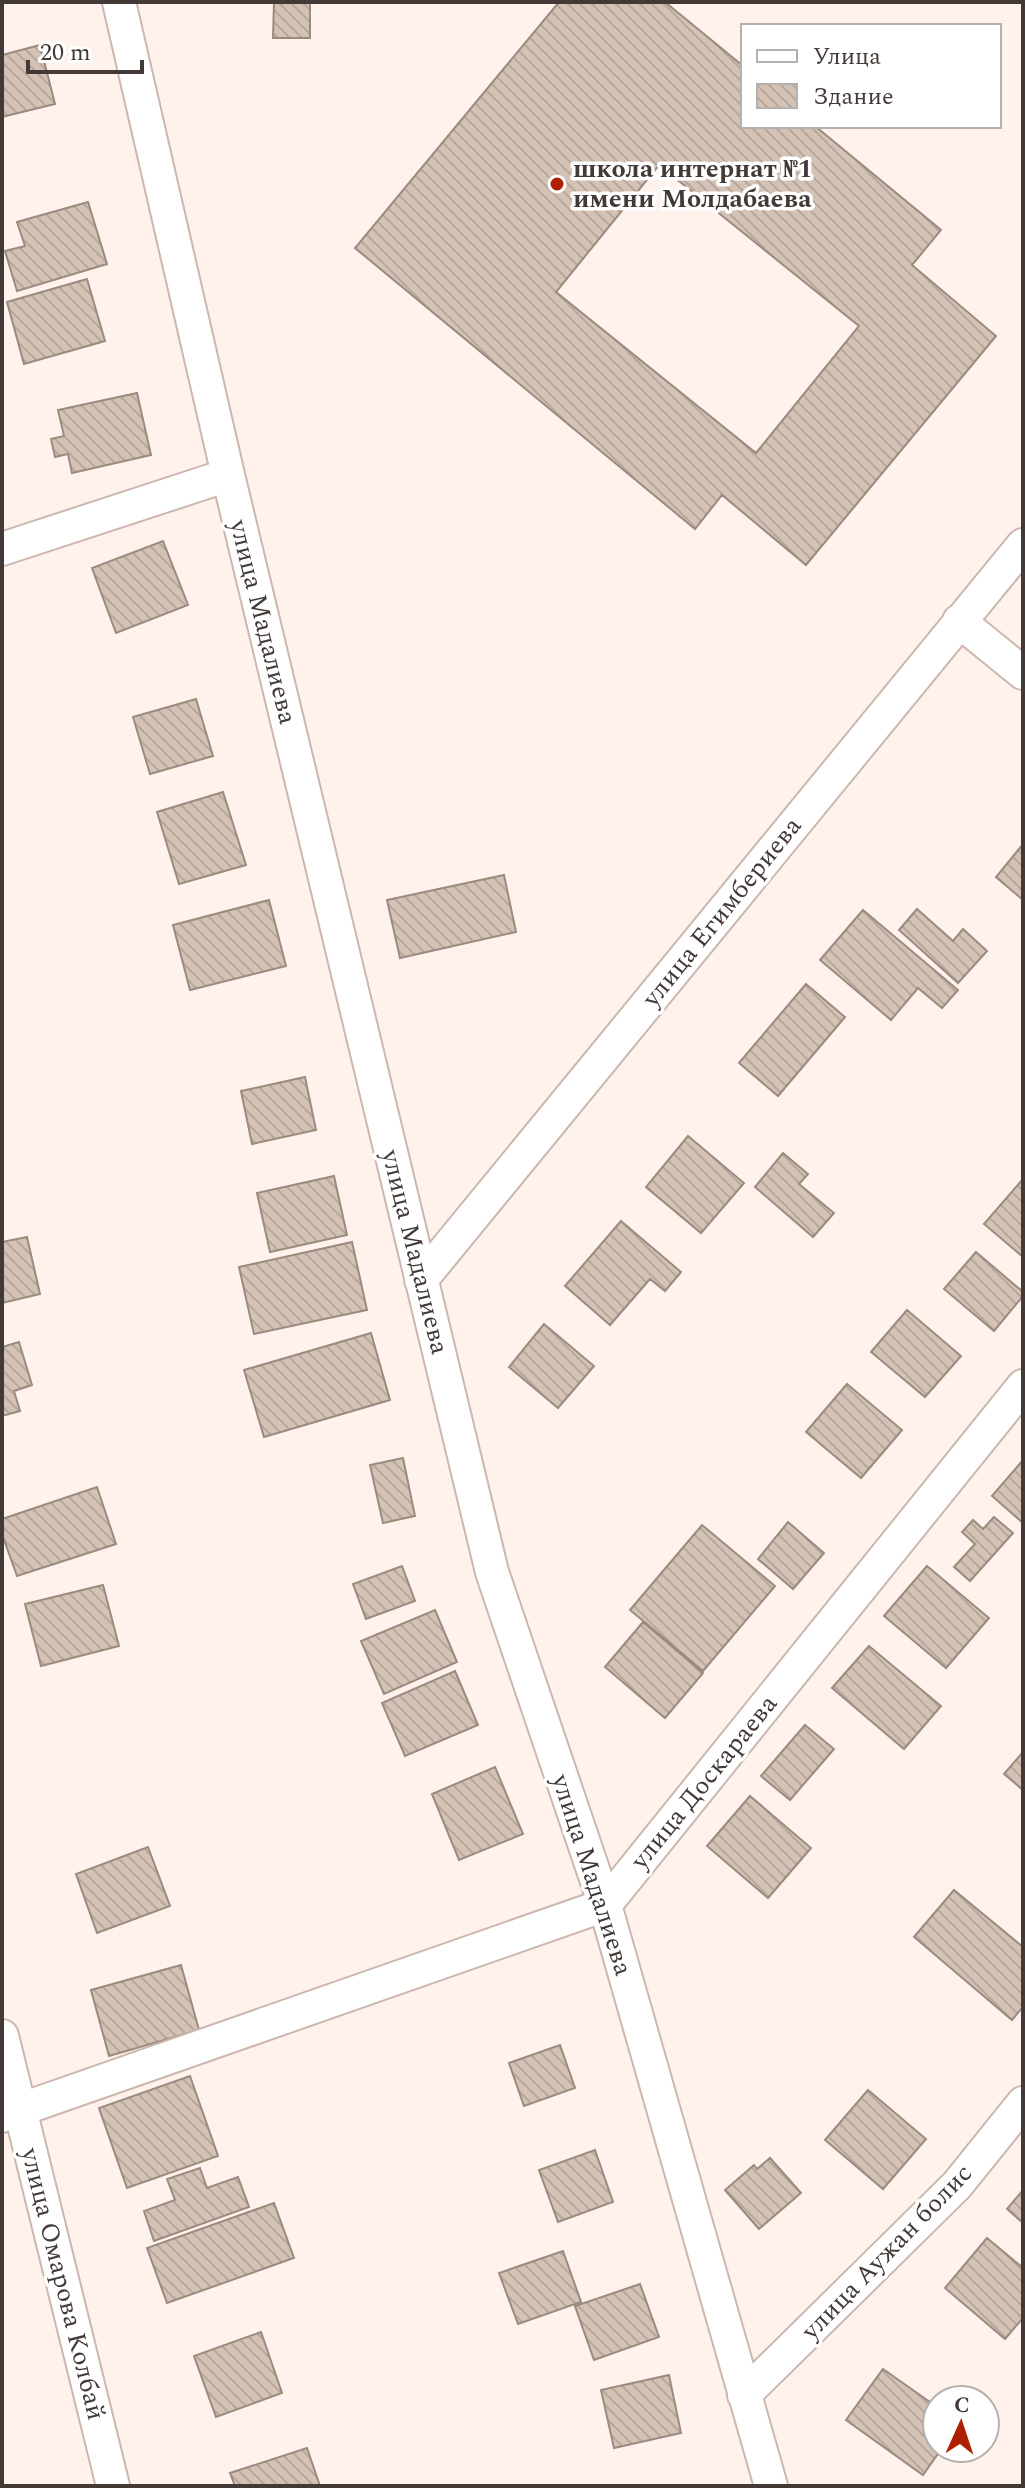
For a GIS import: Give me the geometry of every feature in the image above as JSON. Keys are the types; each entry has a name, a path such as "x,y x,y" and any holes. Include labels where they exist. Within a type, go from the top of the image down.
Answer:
{"street":[{"name":"улица Мадалиева","path":"119,2 228,475 492,1572 605,1905 771,2486"},
{"path":"2,549 228,475"},
{"name":"улица Егимбериева","path":"421,1280 1023,545"},
{"path":"959,621 1023,673"},
{"name":"улица Доскараева","path":"605,1905 1023,1386"},
{"path":"11,2113 605,1905"},
{"name":"улица Омарова Колбай","path":"2,2036 11,2113 113,2486"},
{"name":"улица Аужан болис","path":"744,2395 957,2185 1023,2103"}],"building":[{"path":"274,2 310,2 310,38 273,38"},
{"path":"559,2 665,2 741,64 741,128 817,128 941,230 912,265 996,336 806,565 722,495 695,529 355,248","holes":["659,165 859,326 756,453 556,292"]},
{"path":"40,45 55,104 2,117 2,55"},
{"path":"88,202 107,264 17,291 5,251 25,246 17,222"},
{"path":"87,279 105,341 24,364 7,302"},
{"path":"137,393 151,455 72,473 68,454 55,457 51,439 64,436 58,410"},
{"path":"163,541 188,605 116,633 92,568"},
{"path":"196,699 213,756 150,774 133,717"},
{"path":"223,792 246,865 179,884 157,812"},
{"path":"1023,844 1023,900 996,877"},
{"path":"504,875 516,932 400,958 387,900"},
{"path":"269,900 286,966 190,990 173,925"},
{"path":"917,909 953,941 963,929 987,951 958,983 899,930"},
{"path":"863,910 958,990 942,1008 918,988 891,1020 820,960"},
{"path":"806,984 845,1017 778,1096 739,1063"},
{"path":"305,1077 316,1130 252,1144 241,1091"},
{"path":"688,1136 744,1183 701,1233 646,1187"},
{"path":"783,1153 808,1174 799,1184 834,1213 813,1237 755,1187"},
{"path":"334,1176 347,1235 270,1252 257,1193"},
{"path":"1023,1179 1023,1257 984,1224"},
{"path":"621,1221 681,1272 665,1291 650,1279 610,1325 565,1286"},
{"path":"27,1237 40,1294 2,1303 2,1242"},
{"path":"352,1242 367,1310 254,1334 239,1267"},
{"path":"976,1252 1023,1292 994,1331 944,1289"},
{"path":"907,1310 961,1356 925,1397 871,1352"},
{"path":"544,1324 594,1366 558,1408 509,1367"},
{"path":"371,1333 390,1400 264,1437 244,1370"},
{"path":"19,1342 32,1385 14,1391 20,1411 2,1416 2,1347"},
{"path":"847,1384 902,1430 861,1478 806,1432"},
{"path":"403,1458 415,1516 383,1523 370,1465"},
{"path":"1023,1460 1023,1523 992,1496"},
{"path":"97,1487 116,1544 17,1576 2,1534 2,1519"},
{"path":"994,1517 1013,1533 970,1581 954,1567 975,1544 962,1532 973,1520 983,1529"},
{"path":"788,1522 824,1553 793,1589 758,1559"},
{"path":"702,1525 775,1586 703,1671 630,1610"},
{"path":"402,1566 415,1601 366,1619 353,1584"},
{"path":"927,1566 989,1618 946,1668 884,1616"},
{"path":"103,1585 119,1646 41,1666 25,1604"},
{"path":"435,1610 457,1662 384,1694 361,1641"},
{"path":"643,1622 703,1673 665,1718 605,1667"},
{"path":"869,1646 941,1706 904,1749 832,1688"},
{"path":"455,1671 478,1725 405,1756 382,1703"},
{"path":"805,1725 834,1749 790,1800 761,1776"},
{"path":"1023,1752 1023,1790 1004,1774"},
{"path":"495,1767 523,1834 459,1860 432,1794"},
{"path":"750,1796 811,1848 768,1898 707,1846"},
{"path":"148,1847 170,1906 97,1933 76,1874"},
{"path":"954,1890 1023,1947 1023,2007 1012,2020 914,1937"},
{"path":"181,1965 199,2030 109,2056 91,1990"},
{"path":"560,2045 575,2088 524,2106 509,2063"},
{"path":"190,2076 218,2156 127,2188 99,2108"},
{"path":"868,2090 926,2139 883,2189 825,2140"},
{"path":"595,2150 613,2202 558,2222 539,2170"},
{"path":"770,2158 801,2193 759,2229 725,2190 754,2165 757,2169"},
{"path":"200,2168 207,2188 238,2177 249,2207 154,2241 144,2211 175,2200 167,2179"},
{"path":"1023,2190 1023,2223 1007,2209"},
{"path":"274,2203 294,2258 167,2303 147,2248"},
{"path":"987,2238 1023,2268 1023,2318 1005,2339 945,2288"},
{"path":"563,2251 581,2302 518,2324 499,2273"},
{"path":"640,2284 659,2337 594,2360 575,2306"},
{"path":"261,2332 282,2393 216,2417 194,2356"},
{"path":"883,2369 921,2396 921,2464 931,2464 923,2475 846,2420"},
{"path":"669,2375 681,2433 614,2448 601,2390"},
{"path":"307,2448 320,2486 235,2486 230,2473"}],"place":[{"name":"школа интернат №1 имени Молдабаева","path":"557,184"}]}
